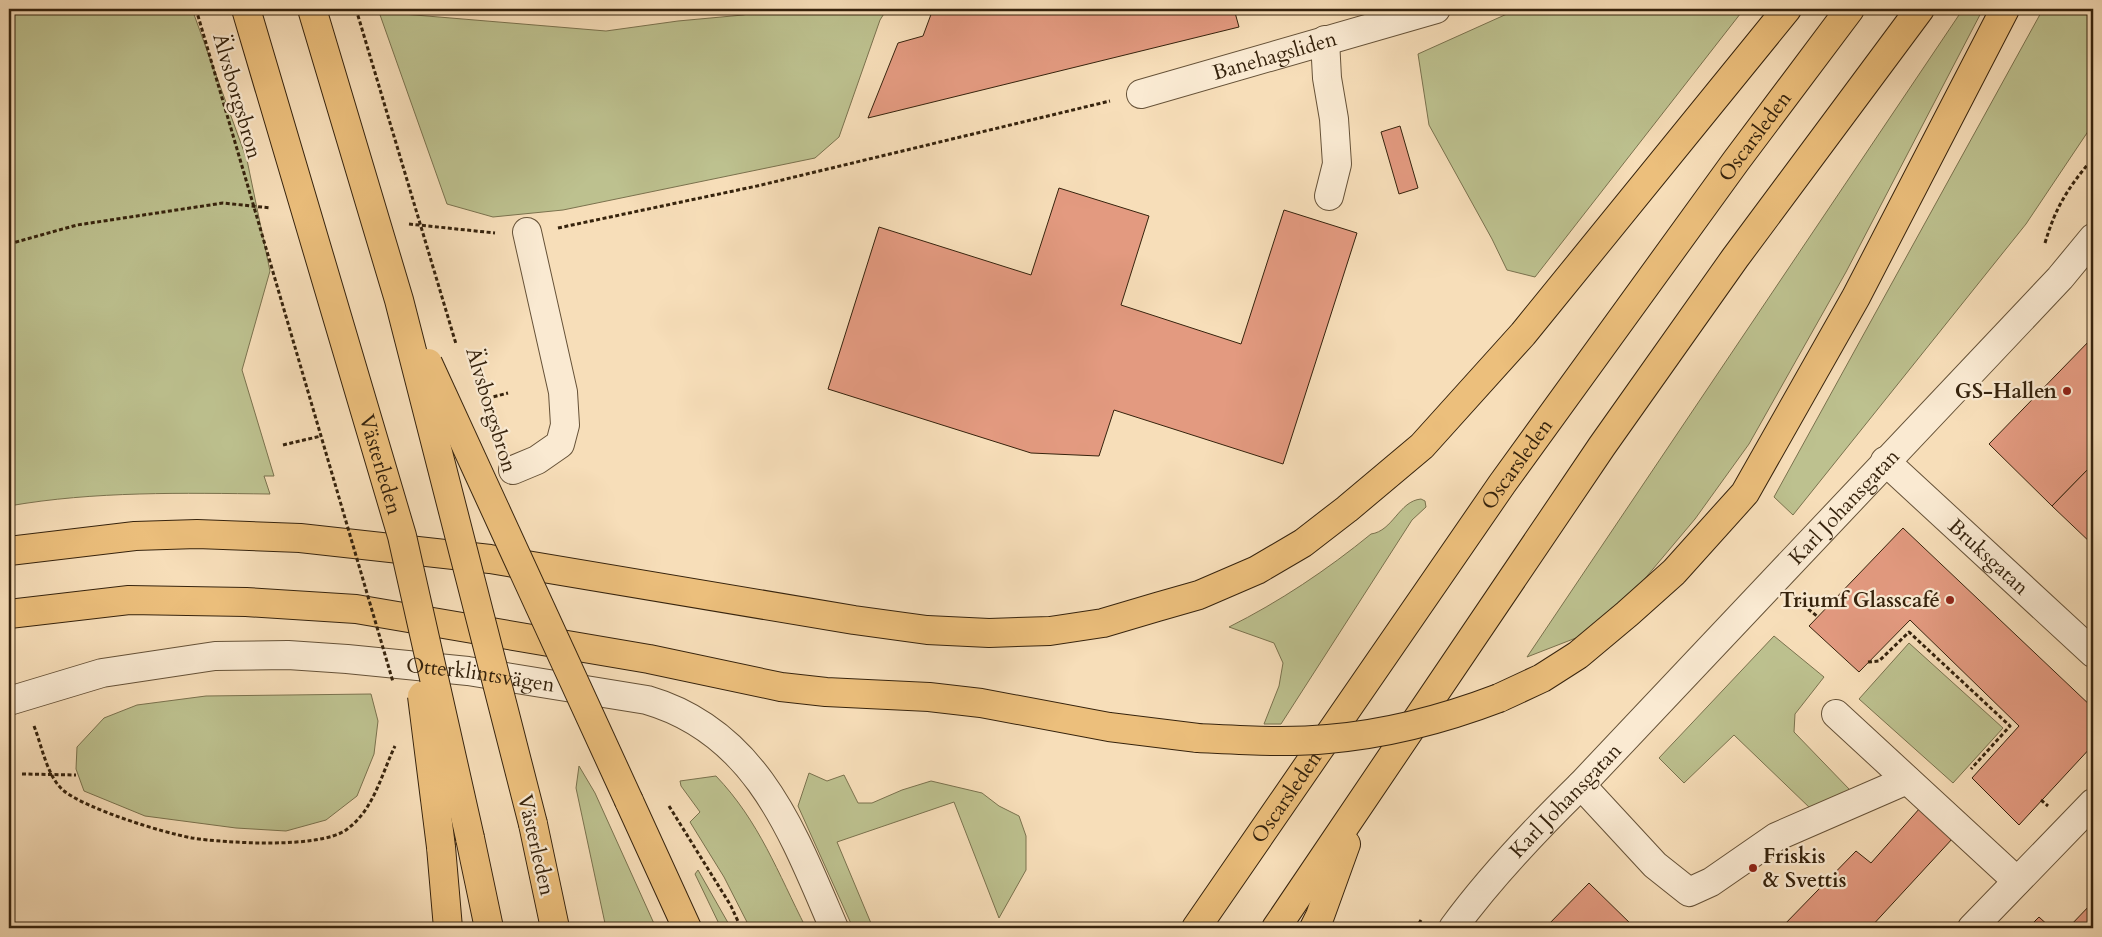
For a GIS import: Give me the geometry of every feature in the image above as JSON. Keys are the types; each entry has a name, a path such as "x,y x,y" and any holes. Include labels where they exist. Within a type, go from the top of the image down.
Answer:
{"highway":[{"name":"Västerleden","path":"246,9 402,536 489,928"},
{"name":"Västerleden","path":"312,9 399,300 533,824 555,928"},
{"path":"9,551 135,536 196,534 300,538 490,559 854,620 927,630 989,634 1050,631 1103,623 1199,595 1257,570 1303,543 1422,446 1523,334 1787,9"},
{"name":"Oscarsleden","path":"1196,928 1502,484 1730,169 1850,9"},
{"path":"1276,928 1360,808 1602,446 1735,258 1920,9"},
{"path":"9,614 129,600 246,602 356,609 649,659 781,687 826,692 929,697 981,703 1109,727 1198,738 1296,741 1361,735 1435,720 1499,698 1542,678 1578,655 1674,572 1745,494 1856,297 2006,9"},
{"path":"399,300 687,928"},
{"path":"402,536 441,847 448,928"},
{"path":"1314,928 1360,808"}],"street":[{"name":"Banehagsliden","path":"1141,94 1430,10"},
{"path":"1325,40 1327,78 1334,119 1336,164 1329,196"},
{"path":"513,470 537,460 560,444 565,425 563,392 526,232"},
{"name":"Karl Johansgatan","path":"1453,928 1471,903 1534,831 1580,785 2060,278 2093,238"},
{"name":"Bruksgatan","path":"1885,461 2093,653"},
{"name":"Otterklintsvägen","path":"16,698 111,671 215,656 288,655 468,671 647,700 668,706 686,715 740,754 784,816 834,928"},
{"path":"1836,714 2017,881"},
{"path":"1580,785 1655,865 1689,892 1710,882 1776,837 1907,780"},
{"path":"1972,928 2093,803"}],"path":[{"name":"Älvsborgsbron","path":"196,9 395,688"},
{"name":"Älvsborgsbron","path":"356,9 457,346"},
{"path":"489,233 544,231 757,186 1141,94"},
{"path":"9,244 76,225 223,203"},
{"path":"474,402 508,393"},
{"path":"283,445 321,436"},
{"path":"1868,662 1879,661 1909,632 2010,726 1971,769"},
{"path":"16,698 52,775 63,790 84,803 143,825 192,838 281,844 323,837 345,830 363,813 376,794 383,770 399,738"},
{"path":"1988,751 1993,755"},
{"path":"22,774 76,775"},
{"path":"666,801 726,898 741,928"}],"green space":[{"path":"9,9 192,9 247,160 270,271 242,370 274,476 264,476 270,494 172,493 106,495 9,506"},
{"path":"774,9 887,9 880,20 839,137 815,158 563,210 493,217 447,204 379,12 606,31 678,21 743,15"},
{"path":"1518,9 1744,9 1535,277 1507,270 1429,125 1418,54"},
{"path":"1963,9 1983,9 1846,272 1749,444 1695,519 1637,588 1581,636 1527,657"},
{"path":"2043,9 2093,9 2093,124 2026,224 1793,515 1774,497"},
{"path":"1421,499 1425,501 1426,507 1412,520 1281,724 1264,724 1279,686 1283,663 1274,643 1229,627 1302,585 1371,534 1385,528 1407,505"},
{"path":"1774,636 1824,677 1795,714 1794,732 1850,790 1811,809 1734,735 1684,783 1659,758"},
{"path":"1909,643 2003,728 1953,783 1859,699"},
{"path":"371,694 378,721 374,754 357,796 326,820 286,831 236,828 145,816 84,791 76,769 77,747 104,718 137,705 206,696"},
{"path":"579,766 595,793 656,928 606,928 576,788"},
{"path":"809,773 827,781 844,775 858,803 872,803 902,790 931,781 982,793 999,806 1019,816 1026,836 1026,870 999,918 954,802 837,842 873,928 853,928 798,806"},
{"path":"716,776 731,793 756,829 806,928 750,928 724,877 690,822 700,812 681,786 680,781"},
{"path":"698,870 731,928 721,928 695,874"}],"building":[{"path":"933,9 1234,9 1239,27 868,118 898,43 923,36"},
{"path":"1400,126 1418,188 1399,194 1381,132"},
{"path":"1059,188 1149,216 1121,305 1241,344 1284,210 1357,233 1283,464 1114,410 1099,456 1031,453 828,389 879,227 1031,275"},
{"name":"GS-Hallen","path":"2093,337 2093,464 2052,506 1989,444"},
{"path":"2093,464 2093,545 2052,506"},
{"path":"1903,528 2093,708 2093,745 2019,825 1972,778 2019,726 1910,620 1859,672 1809,626"},
{"path":"1920,808 1953,838 1870,928 1781,928 1856,851 1871,863"},
{"path":"1589,883 1635,928 1545,928"},
{"path":"2093,902 2093,928 2068,928"},
{"path":"2039,917 2051,928 2028,928"}],"place":[{"name":"GS-Hallen","path":"2067,391"},
{"name":"Triumf Glasscafé","path":"1950,600"},
{"name":"Friskis & Svettis","path":"1753,868"}]}
